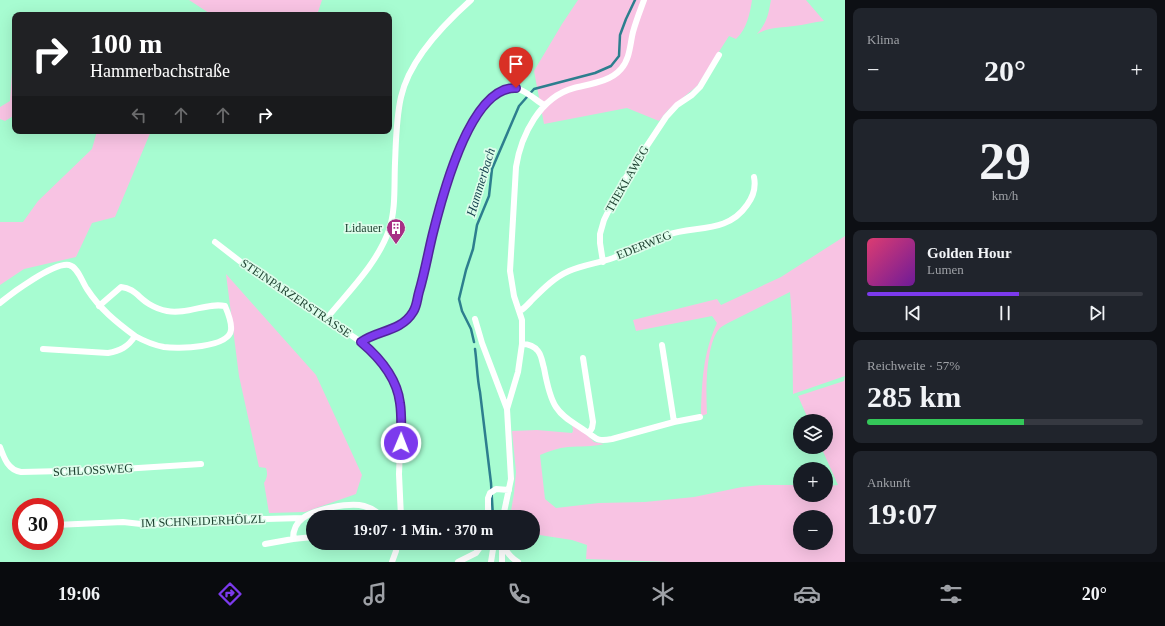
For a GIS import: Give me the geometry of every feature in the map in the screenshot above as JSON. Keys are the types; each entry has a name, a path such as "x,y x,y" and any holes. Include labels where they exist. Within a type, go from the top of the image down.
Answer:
{"street":[{"path":"326,318 376,257 390,228 393,202 398,112 401,96 409,73 420,55 453,16 471,0"},
{"path":"507,409 518,372 522,344 522,320 514,296 510,271 516,167 523,139 539,111 544,105 560,93 571,88 606,79 622,69 630,49 633,32 644,0"},
{"name":"THEKLAWEG","path":"602,262 600,234 604,220 621,186 666,117 677,105 700,87 719,56"},
{"path":"361,342 398,326 412,314 416,307 433,232 448,180 468,131 483,107 497,94 510,88 516,88 522,91 544,105"},
{"name":"EDERWEG","path":"520,311 557,277 570,271 602,262 675,232 712,227 729,222 735,218 751,200 754,191 754,177"},
{"name":"STEINPARZERSTRASSE","path":"215,242 255,272 282,288 361,342 376,356 392,376 399,398 401,423 399,474 400,510"},
{"path":"0,303 25,284 57,266 69,265 77,271 85,287 99,306 116,322 135,336 148,343 163,347 193,348 222,340 228,336 231,330 229,315 225,306 217,304 187,311 167,311 150,304 128,288 121,287 99,306"},
{"path":"475,319 482,343 507,409 511,470 509,490 505,510"},
{"path":"43,349 108,353 117,352 126,348 135,336"},
{"path":"522,344 530,344 538,350 542,358 554,402 558,410 564,417 597,440 607,440 674,422 700,417"},
{"path":"662,345 674,422"},
{"path":"583,358 593,421 589,433"},
{"name":"SCHLOSSWEG","path":"0,447 10,467 15,471 21,472 107,470 201,464"},
{"path":"488,510 488,498 490,493 496,489 509,490"},
{"name":"IM SCHNEIDERHÖLZL","path":"321,510 351,504 363,505 375,510"},
{"name":"IM SCHNEIDERHÖLZL","path":"64,525 122,522 150,525 218,518 303,518 306,517"},
{"path":"293,540 295,528 303,518"},
{"name":"IM SCHNEIDERHÖLZL","path":"265,544 306,538"},
{"path":"392,562 396,550"},
{"path":"460,562 476,553 478,550"},
{"path":"491,562 493,550"},
{"path":"502,550 502,562"},
{"path":"506,550 509,555 518,562"}],"shaded area":[{"path":"189,0 322,0 318,12 207,12"},
{"path":"578,0 752,0 747,21 740,35 736,39 729,36 697,86 668,110 659,121 627,108 544,124 534,71"},
{"path":"771,0 806,0 824,21 771,29 757,34 767,18"},
{"path":"12,71 12,117 5,121 0,119 0,107 10,101"},
{"path":"96,134 150,134 115,217 92,223 76,257 24,269 0,285 0,222 23,222 38,201 92,149"},
{"path":"845,236 845,376 793,394 790,292 720,328 715,335 709,357 706,394 707,414 701,416 704,367 712,334 717,323 712,316 636,331 633,320 717,299 721,305 781,277"},
{"path":"226,274 316,375 362,475 356,494 311,510 306,510 305,512 269,513 264,483 267,476 267,470 266,468 259,467 239,376"},
{"path":"845,376 845,562 670,562 586,559 587,545 572,540 540,535 540,510 511,510 516,472 512,431 537,430 572,433 572,424 594,442 604,444 564,447 540,455 545,499 556,508 599,503 645,502 694,497 742,487 761,485 793,485 793,502 833,502 833,485 838,485 833,474 833,462 828,462 824,454 833,454 833,414 806,414 798,396 844,381"}],"waterway":[{"name":"Hammerbach","path":"474,342 471,329 462,311 459,299 473,249 477,225 489,196 492,169 519,106 534,89 595,73 611,66 619,56 620,35 635,0"},
{"name":"Hammerbach","path":"475,349 491,483 493,510"}],"place":[{"name":"Lidauer","path":"396,245"}],"route":[{"path":"401,443 400,404 396,386 392,376 376,356 361,342 398,326 412,314 416,307 433,232 448,180 468,131 483,107 497,94 503,90 516,88"}]}
